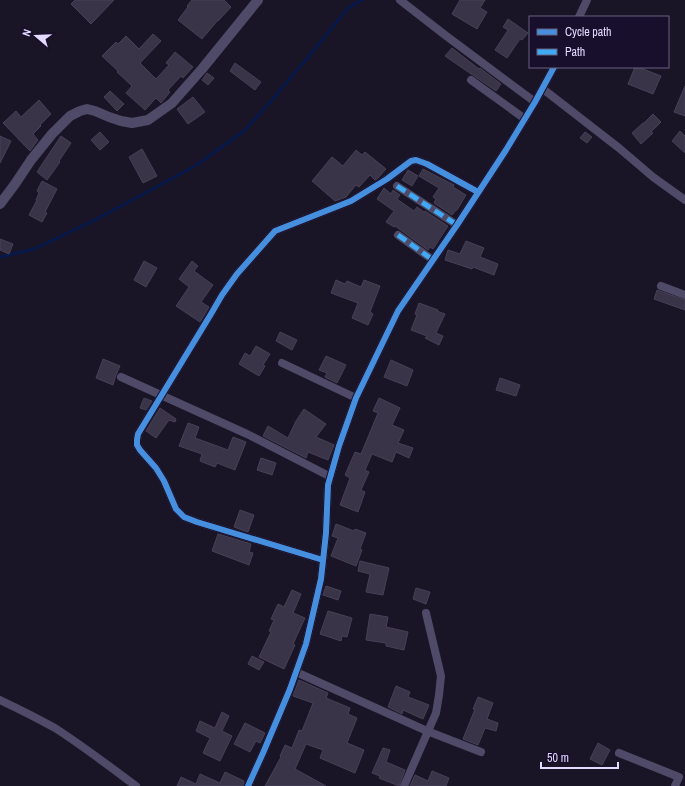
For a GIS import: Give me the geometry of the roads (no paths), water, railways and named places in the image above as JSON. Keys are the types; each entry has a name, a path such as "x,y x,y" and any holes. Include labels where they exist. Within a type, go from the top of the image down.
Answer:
{"street":[{"path":"0,204 31,160 52,134 70,116 86,109 121,121 132,122 148,120 172,102 202,70 258,0"},
{"path":"400,0 535,102"},
{"path":"579,16 587,0"},
{"path":"248,786 266,746 306,644 321,579 326,533 329,476 356,398 398,311 506,150 553,68"},
{"path":"471,80 525,119"},
{"path":"542,89 619,148 653,177 685,200"},
{"path":"323,560 196,522 184,517 173,503 158,471 137,445 138,434 222,296 237,274 276,231 351,201 387,179 411,161 416,160 427,164 478,192"},
{"path":"396,186 457,225"},
{"path":"398,235 433,260"},
{"path":"661,286 685,295"},
{"path":"282,363 356,398"},
{"path":"121,377 254,438 329,476"},
{"path":"404,786 436,713 439,695 441,676 426,613"},
{"path":"296,672 427,731 481,752"},
{"path":"0,700 54,728 76,742 136,786"},
{"path":"619,753 679,777 675,786"}],"waterway":[{"path":"0,257 34,249 95,220 195,166 244,131 271,101 348,8 362,0"}]}
